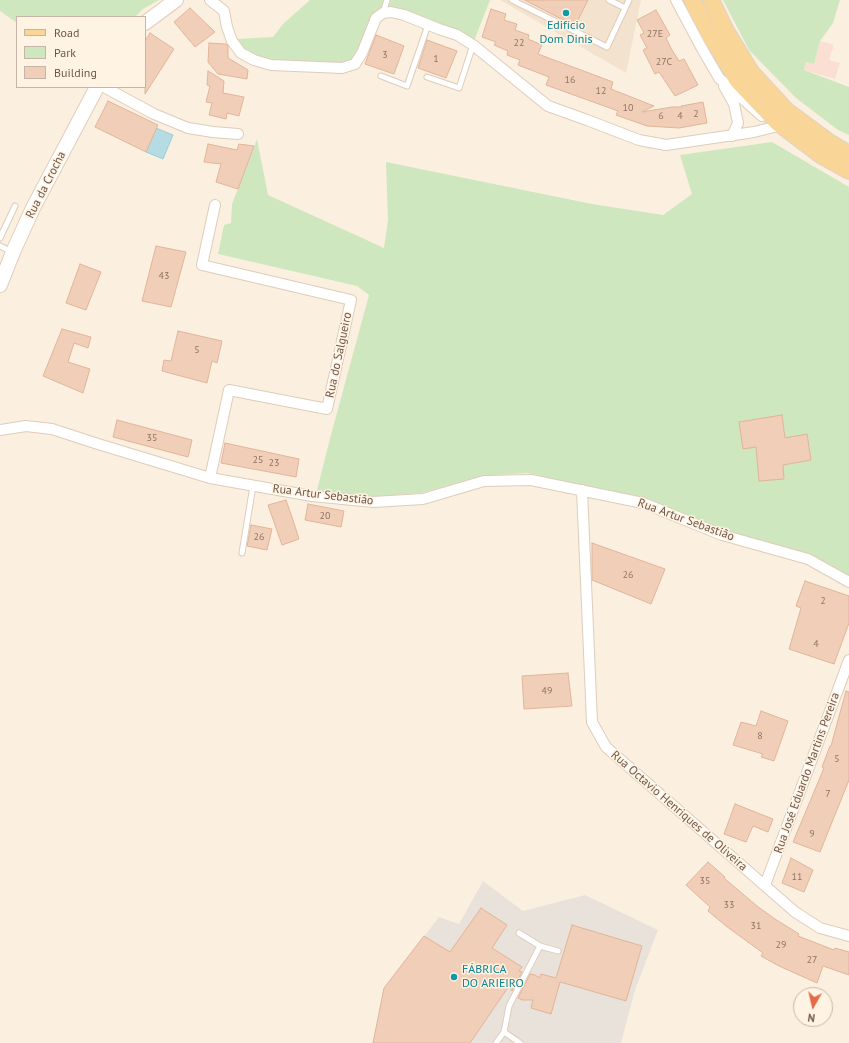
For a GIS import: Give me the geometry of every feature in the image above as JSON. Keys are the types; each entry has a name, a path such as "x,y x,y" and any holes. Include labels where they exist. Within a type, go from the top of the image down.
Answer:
{"main road":[{"path":"692,0 711,37 738,81 777,122 822,156 849,171"},
{"path":"711,0 726,31 751,72 787,111 829,142 849,154"}],"street":[{"path":"146,22 176,0"},
{"path":"210,0 224,11 227,27 232,41 241,52 254,60 271,65 342,68 356,64 376,18 383,13 391,12 404,15 457,35 548,106 639,140 666,145 732,136 782,125"},
{"path":"676,0 734,104 738,123 732,136"},
{"path":"719,78 761,116 782,125"},
{"name":"Rua da Crocha","path":"0,285 6,249 33,208 96,88"},
{"path":"106,88 154,114 188,128 238,134"},
{"name":"Rua do Salgueiro","path":"210,478 228,390 327,409 351,300 202,265 215,205"},
{"name":"Rua Artur Sebastião","path":"0,430 26,426 52,429 210,478 312,496 372,502 423,499 484,481 531,480 643,503 722,535 808,559 849,582"},
{"name":"Rua Octavio Henriques de Oliveira","path":"582,490 592,722 606,746 795,912 820,928 849,936"},
{"name":"Rua José Eduardo Martins Pereira","path":"765,885 845,681 849,660"}],"lane":[{"path":"383,13 387,0"},
{"path":"512,0 607,47 629,0"},
{"path":"608,0 625,8"},
{"path":"382,76 407,86 428,25"},
{"path":"427,77 459,88 473,46"},
{"path":"0,238 15,206"},
{"path":"242,553 253,486"},
{"path":"519,933 540,946 558,951"},
{"path":"496,1043 504,1032 509,1006 540,946"},
{"path":"504,1032 520,1043"}],"shaded area":[{"path":"500,0 641,0 626,73"},
{"path":"820,41 834,45 829,60 840,63 835,79 804,70 806,62 814,64"},
{"path":"483,881 523,911 585,895 658,930 635,990 621,1043 372,1043 374,1040 384,988 439,917 459,924"}],"green space":[{"path":"0,0 159,0 143,9 136,16 16,16 16,22 0,11"},
{"path":"310,0 490,0 474,41 391,8 372,20 352,62 340,65 271,63 244,50 237,39 273,37 283,24"},
{"path":"723,0 840,0 833,23 820,41 814,64 806,62 804,70 849,87 849,135 838,130 796,98 749,50"},
{"path":"257,139 268,195 384,248 388,220 386,162 592,204 663,215 692,194 680,155 772,142 849,187 849,577 724,531 568,483 527,473 483,476 421,493 372,497 317,490 369,295 357,286 218,254 224,225 231,223 232,204"}],"water":[{"path":"156,128 173,135 163,159 146,152"}],"building":[{"name":"Edifício Dom Dinis","path":"525,0 588,0 575,26"},
{"path":"190,8 215,32 195,47 174,22"},
{"path":"491,9 506,14 504,20 517,24 515,30 529,35 528,39 542,45 538,54 613,82 611,89 654,106 642,112 672,107 682,107 681,106 703,102 707,123 679,128 647,126 616,115 618,111 546,85 549,77 518,65 520,60 507,55 508,51 494,45 496,42 482,37"},
{"path":"656,10 670,35 666,38 672,50 679,61 684,59 698,85 675,96 659,72 655,74 643,50 647,48 640,35 644,33 637,20"},
{"path":"150,33 174,49 145,94 146,88 146,39"},
{"path":"376,35 404,46 394,74 365,64"},
{"path":"427,40 457,51 446,78 418,68"},
{"path":"209,43 226,44 228,46 228,58 248,70 247,79 218,74 208,62"},
{"path":"208,71 224,81 223,93 244,97 239,116 227,113 226,119 209,115 212,103 206,102 210,86 207,85"},
{"path":"108,101 158,125 146,152 95,127"},
{"path":"208,144 237,150 239,144 254,146 238,189 216,182 221,164 204,162"},
{"path":"156,246 186,252 171,307 142,301"},
{"path":"80,264 101,272 86,310 66,303"},
{"path":"62,329 91,337 88,348 74,343 68,362 90,369 83,393 43,376"},
{"path":"178,331 222,341 217,363 212,361 207,383 162,371 164,360 171,361"},
{"path":"782,415 785,438 807,434 811,460 783,465 784,479 759,481 756,447 743,449 739,422"},
{"path":"117,420 192,440 188,457 113,437"},
{"path":"225,443 299,459 296,477 221,463"},
{"path":"286,500 299,539 282,545 268,505"},
{"path":"308,504 344,511 341,527 305,520"},
{"path":"251,525 272,529 267,550 247,546"},
{"path":"592,543 665,569 651,604 592,580"},
{"path":"805,581 849,596 849,623 834,664 789,649 801,608 796,606"},
{"path":"568,673 572,706 524,709 522,676"},
{"path":"846,691 849,692 849,780 820,852 793,842 824,768 822,767 831,746"},
{"path":"761,711 788,721 774,761 761,757 763,754 733,745 741,722 756,726"},
{"path":"735,804 773,819 768,832 753,826 746,842 724,834"},
{"path":"791,858 813,870 804,892 782,883"},
{"path":"708,862 725,877 724,878 757,906 799,934 798,936 834,950 835,948 849,952 849,975 823,966 817,983 761,956 763,953 708,911 710,907 686,885"},
{"name":"FÁBRICA DO ARIEIRO","path":"481,908 507,925 492,948 522,967 519,971 522,972 512,991 509,986 470,1043 373,1043 384,988 424,936 450,952"},
{"path":"572,925 642,946 626,1001 560,982 551,1014 531,1008 533,1000 522,1000 518,998 530,974 540,978 541,974 556,978"}],"place":[{"name":"Edifício Dom Dinis","path":"566,13"},
{"name":"FÁBRICA DO ARIEIRO","path":"454,977"}]}
